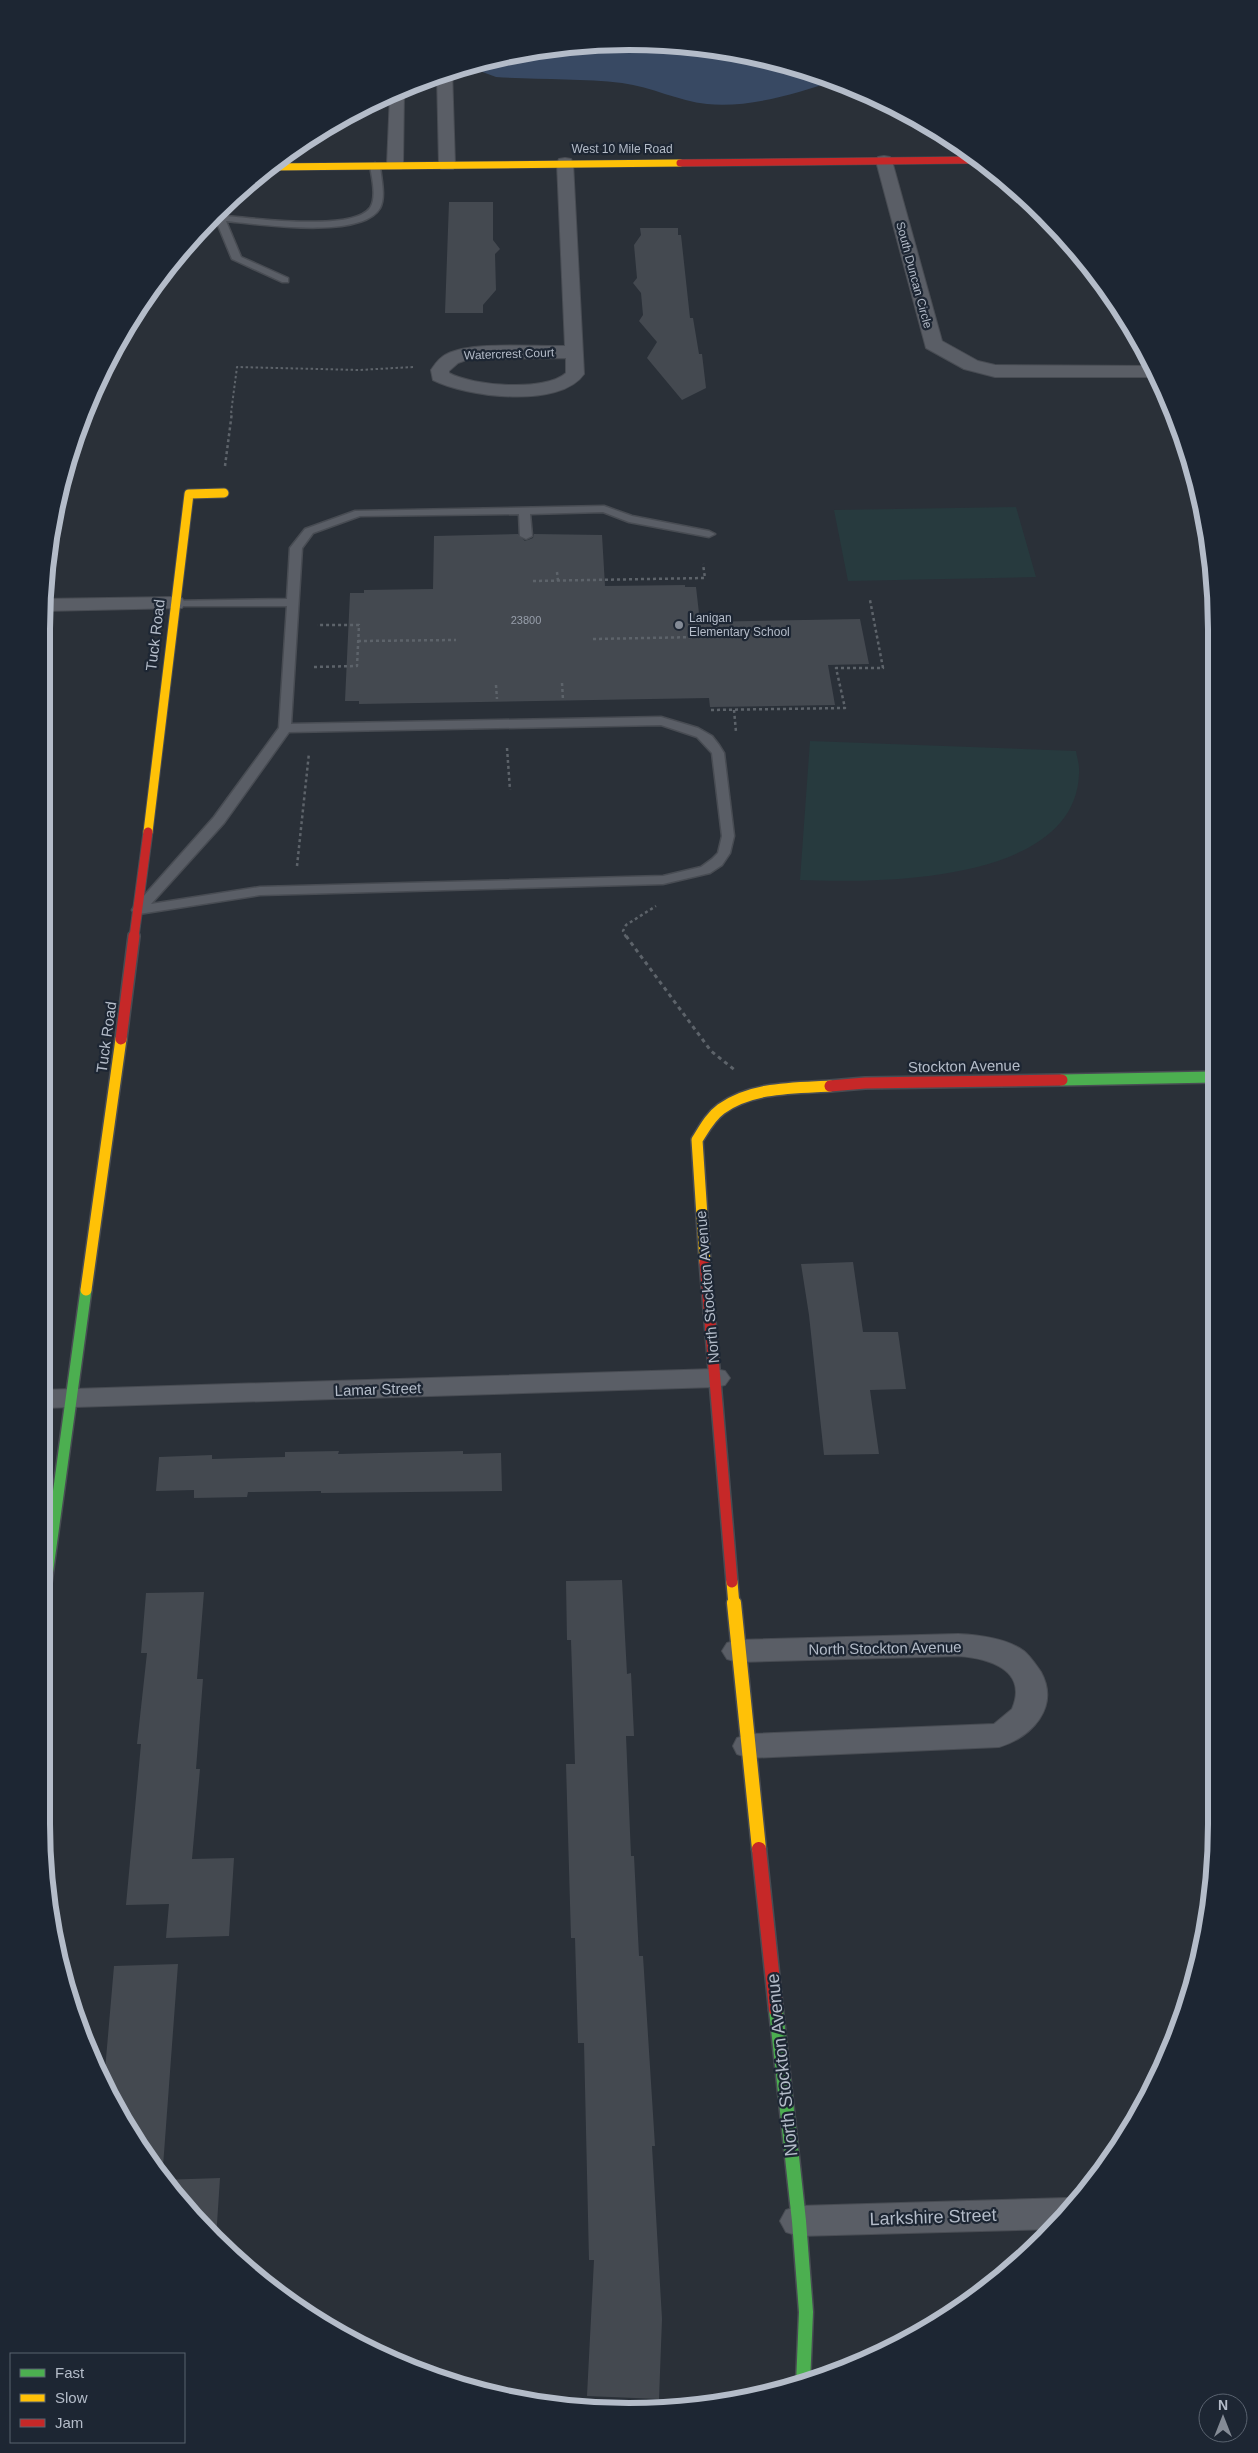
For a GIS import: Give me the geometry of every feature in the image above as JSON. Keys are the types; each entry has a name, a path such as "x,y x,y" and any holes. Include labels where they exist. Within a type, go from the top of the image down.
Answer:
{"street":[{"path":"445,80 447,165"},
{"path":"395,166 398,98"},
{"name":"West 10 Mile Road","path":"281,167 967,160"},
{"name":"South Duncan Circle","path":"884,161 934,344 971,365 995,371 1147,372"},
{"name":"Watercrest Court","path":"565,163 575,352 575,374 562,384 549,388 475,389 460,386 440,376 440,370 448,359 476,353 575,352"},
{"name":"Tuck Road","path":"50,1483 55,1398 139,910 174,603 189,494 223,493"},
{"path":"51,605 174,603"},
{"name":"Stockton Avenue","path":"720,1110 738,1100 764,1092 865,1083 1208,1077"},
{"name":"North Stockton Avenue","path":"720,1110 697,1140 698,1180 738,1651 799,2221 806,2312 803,2376"},
{"name":"Lamar Street","path":"55,1398 715,1378"},
{"name":"North Stockton Avenue","path":"738,1651 958,1645 983,1647 1009,1657 1025,1671 1031,1689 1027,1713 1014,1727 999,1735 749,1746"},
{"name":"Larkshire Street","path":"799,2221 1057,2213"}],"lane":[{"path":"226,215 339,225 363,219 374,209 377,192 375,166"},
{"path":"222,218 236,259 285,280"},
{"path":"139,910 219,820 285,728 296,548 309,531 359,513 604,509 629,518 709,534"},
{"path":"524,510 526,536"},
{"path":"174,603 292,602"},
{"path":"139,910 260,891 663,880 705,870 717,862 724,853 728,836 718,753 712,741 696,730 661,721 285,728"}],"path":[{"path":"223,493 237,367 359,370 443,365"},
{"path":"533,581 705,578 703,564"},
{"path":"557,572 558,581"},
{"path":"704,710 845,708 836,668 883,668 870,600"},
{"path":"312,659 311,667 357,668 359,624 314,625"},
{"path":"593,639 699,637"},
{"path":"358,641 456,640"},
{"path":"294,890 312,727"},
{"path":"659,904 626,925 623,932 711,1051 764,1092"}],"green space":[{"path":"1016,507 1036,577 848,581 834,510"},
{"path":"810,741 1076,751 1079,774 1069,810 1045,837 1009,857 967,869 921,877 876,880 800,880"}],"water":[{"path":"629,50 667,51 742,61 824,84 772,99 723,105 696,102 622,83 591,80 496,77 478,70 516,61 553,55"}],"building":[{"path":"449,202 493,202 493,240 500,249 495,254 496,290 483,305 483,313 445,313"},
{"path":"640,228 678,228 678,235 681,235 690,318 693,318 699,354 702,354 706,388 682,400 647,358 657,342 639,321 643,315 641,293 633,283 637,278 634,245 641,235"},
{"name":"Lanigan Elementary School","path":"518,534 525,541 533,538 534,534 602,535 605,586 685,585 685,587 696,587 700,622 860,619 869,664 828,665 835,705 710,707 709,698 359,704 359,701 345,701 350,593 364,593 364,590 433,589 434,536"},
{"path":"853,1262 863,1332 898,1332 906,1389 870,1390 879,1454 824,1455 809,1315 801,1264"},
{"path":"339,1451 338,1454 463,1451 463,1454 501,1453 502,1491 248,1492 247,1497 194,1498 194,1490 156,1491 159,1457 212,1455 212,1459 285,1457 285,1452"},
{"path":"622,1580 627,1674 631,1673 634,1736 626,1736 631,1856 634,1856 639,1956 643,1956 655,2146 652,2146 662,2319 659,2399 587,2396 594,2260 589,2260 584,2043 578,2043 575,1938 571,1938 566,1764 575,1764 571,1640 567,1640 566,1581"},
{"path":"204,1592 197,1679 203,1679 196,1769 200,1769 192,1859 234,1858 229,1936 166,1938 169,1904 126,1905 141,1744 137,1744 147,1653 141,1653 146,1593"},
{"path":"178,1964 163,2166 128,2114 105,2070 114,1966"},
{"path":"220,2178 217,2229 194,2206 173,2180"}],"traffic: fast":[{"path":"1062,1080 1208,1077"},
{"path":"50,1553 86,1290"},
{"path":"776,2010 799,2221 806,2312 803,2376"}],"traffic: slow":[{"path":"281,167 680,163"},
{"path":"148,832 189,494 224,493"},
{"path":"86,1290 121,1039"},
{"path":"705,1262 697,1140 708,1123 721,1109 746,1097 774,1090 830,1086"},
{"path":"732,1582 759,1849"}],"traffic: jam":[{"path":"680,163 967,160"},
{"path":"121,1039 148,832"},
{"path":"830,1086 865,1083 1062,1080"},
{"path":"705,1262 732,1582"},
{"path":"759,1849 776,2010"}],"place":[{"name":"Lanigan Elementary School","path":"679,625"}]}
